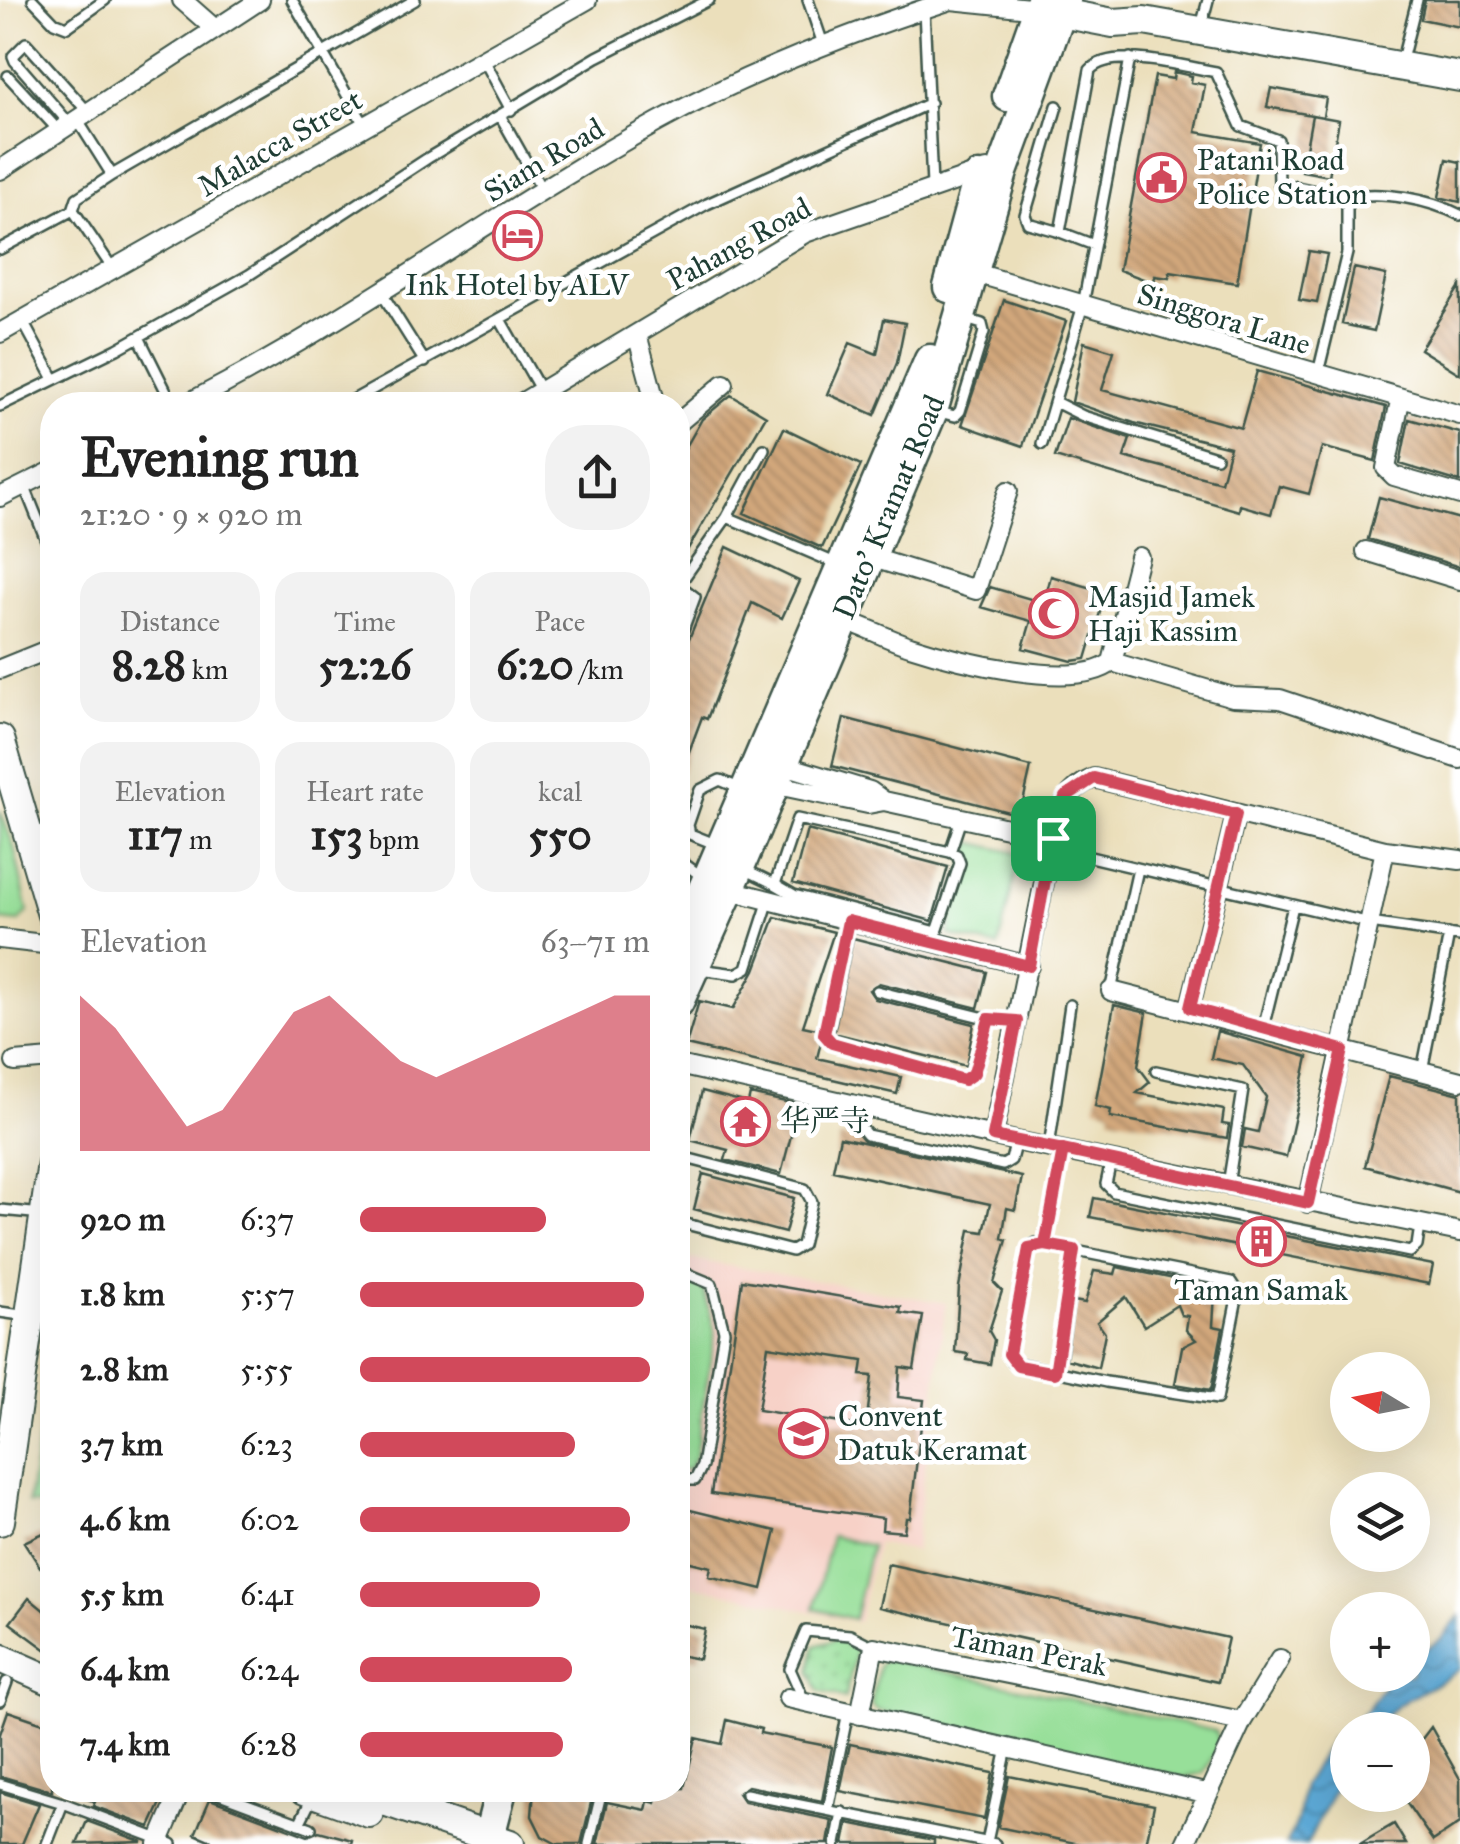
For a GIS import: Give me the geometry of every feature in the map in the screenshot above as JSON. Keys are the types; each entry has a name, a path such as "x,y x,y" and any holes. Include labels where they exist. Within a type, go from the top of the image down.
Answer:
{"main road":[{"path":"1059,5 1113,24 1144,21 1460,77"},
{"name":"Dato' Kramat Road","path":"690,929 724,871 764,774 813,633 855,561 932,410 992,171 1059,5"},
{"name":"Dato' Kramat Road","path":"764,774 843,620 855,561 930,360 960,293"},
{"path":"0,739 40,846"},
{"name":"Dato' Kramat Road","path":"690,929 724,871"},
{"path":"0,1521 5,1450 40,1253"},
{"path":"2,1680 40,1681"},
{"path":"2,1680 40,1694"},
{"path":"336,1802 447,1844"},
{"path":"386,1802 500,1843"},
{"path":"500,1843 501,1802"},
{"path":"500,1843 516,1802"}],"street":[{"path":"182,0 215,29"},
{"path":"0,170 260,0"},
{"name":"Malacca Street","path":"0,333 587,0"},
{"name":"Siam Road","path":"209,392 267,362 656,124 738,80 823,44 951,0 1059,5"},
{"name":"Pahang Road","path":"541,391 805,232 932,186 992,171"},
{"name":"Singgora Lane","path":"960,293 1083,306 1460,416"},
{"path":"637,334 653,392"},
{"path":"690,413 724,384"},
{"path":"1400,401 1386,468 1394,476 1460,495"},
{"path":"0,497 40,477"},
{"path":"855,561 976,590 1008,491"},
{"path":"1366,552 1460,580"},
{"path":"813,633 828,619 843,620 909,646 990,667 1067,674 1103,669 1112,662 1139,557"},
{"path":"0,670 40,653"},
{"path":"1112,662 1233,697 1280,699 1460,759"},
{"path":"764,774 870,791 884,801 1052,843"},
{"path":"993,1136 1052,843 1065,797 1079,784 1094,778 1385,850 1460,860"},
{"path":"1190,1008 1236,814"},
{"path":"1308,1203 1385,850"},
{"path":"724,871 848,921 1029,966"},
{"path":"0,938 40,943"},
{"path":"1111,991 1190,1008 1460,1081"},
{"path":"15,1062 40,1060"},
{"path":"690,1068 861,1108 1460,1232"},
{"path":"854,1713 874,1648"},
{"name":"Taman Perak","path":"874,1648 1242,1721"},
{"path":"1185,1844 1242,1721 1280,1660"},
{"path":"788,1698 1205,1794"},
{"path":"163,1843 178,1802"}],"lane":[{"path":"33,0 54,22 67,27 105,0"},
{"path":"292,0 365,126"},
{"path":"0,249 72,210 77,198 112,175 414,0"},
{"path":"0,406 140,337 249,276 428,158 597,58 709,0"},
{"path":"808,0 823,44"},
{"path":"1200,31 1208,0"},
{"path":"1401,66 1417,0"},
{"path":"924,8 932,186"},
{"path":"75,123 15,61 13,56 26,44 112,175"},
{"path":"1042,444 1083,306 1130,58"},
{"path":"1060,232 1090,70 1101,61 1130,58 1216,72 1241,126 1278,140 1280,183 1347,198 1362,194 1411,200 1460,216"},
{"path":"483,59 511,110"},
{"path":"8,76 75,123"},
{"path":"368,392 707,204 930,103"},
{"path":"1057,106 1025,215 1028,223 1094,245"},
{"path":"500,117 543,192"},
{"path":"1318,375 1347,252 1347,198"},
{"path":"72,210 113,269"},
{"path":"381,292 425,362"},
{"path":"22,320 54,379"},
{"path":"501,321 541,391"},
{"path":"140,337 167,392"},
{"path":"1056,403 1083,416 1216,456"},
{"path":"690,568 727,517 764,450"},
{"path":"24,485 40,525"},
{"path":"727,517 855,561"},
{"path":"690,819 700,790 720,780 764,774"},
{"path":"690,945 736,974 748,968 772,892 797,819 950,852 958,855 960,863 938,932 772,892"},
{"path":"950,852 962,820"},
{"path":"690,834 724,871"},
{"path":"1052,843 1138,870 1370,924 1454,935 1422,1070"},
{"path":"690,863 724,871"},
{"path":"1111,991 1138,870"},
{"path":"1263,1028 1293,906"},
{"path":"848,921 824,1034 832,1043 964,1080 974,1073 989,1019"},
{"path":"877,991 989,1019 1017,1021"},
{"path":"1045,1245 1070,1005"},
{"path":"1156,1070 1243,1090 1228,1185"},
{"path":"861,1108 858,1124 867,1135 1003,1165 1011,1160 1016,1141"},
{"path":"1111,1161 1106,1184 1114,1192 1410,1252 1417,1246 1420,1226"},
{"path":"690,1162 805,1189 812,1202 802,1245 792,1251 690,1225"},
{"path":"0,1210 40,1214"},
{"path":"1045,1245 1231,1282 1238,1293 1217,1398 1018,1366 1009,1354 1029,1248 1045,1245"},
{"path":"1055,1373 1074,1250"},
{"path":"690,1275 712,1284 724,1331 702,1466 695,1480 690,1480"},
{"path":"0,1312 30,1316"},
{"path":"809,1703 794,1684 790,1669 806,1631 850,1634 874,1648"},
{"path":"828,1810 854,1713"},
{"path":"746,1794 842,1812 954,1840 991,1843 1007,1748"},
{"path":"0,1784 40,1796"},
{"path":"61,1802 163,1843"},
{"path":"241,1802 311,1828"},
{"path":"299,1824 307,1802"},
{"path":"588,1844 599,1802"},
{"path":"46,1844 64,1803"},
{"path":"836,1844 842,1812"}],"shaded area":[{"name":"Convent Datuk Keramat","path":"690,1259 946,1303 915,1551 877,1543 858,1622 690,1585"}],"green space":[{"path":"0,810 14,847 28,912 19,922 0,920"},
{"path":"971,842 1020,854 998,947 949,935"},
{"path":"690,1283 703,1287 715,1332 690,1468"},
{"path":"40,1429 40,1504 28,1503"},
{"path":"831,1536 871,1546 854,1619 814,1609"},
{"path":"837,1639 857,1647 845,1699 819,1691 810,1671 815,1646"},
{"path":"887,1659 1216,1731 1220,1745 1203,1773 1183,1778 876,1710 871,1705 879,1665"}],"water":[{"path":"1460,1616 1460,1669 1430,1687 1430,1646"},
{"path":"1379,1692 1421,1692 1390,1712 1364,1712"},
{"path":"1330,1741 1330,1797 1307,1844 1286,1844 1298,1819 1303,1785"}],"building":[{"path":"1425,0 1460,0 1460,27 1421,19"},
{"path":"1174,72 1192,76 1191,82 1205,85 1196,132 1260,143 1237,283 1170,272 1169,278 1155,276 1154,283 1119,270 1155,76 1173,79"},
{"path":"1271,88 1326,98 1323,117 1267,107"},
{"path":"1312,115 1339,120 1329,176 1302,171"},
{"path":"1447,159 1460,162 1460,202 1439,197"},
{"path":"1309,251 1327,254 1317,303 1299,300"},
{"path":"1354,268 1386,275 1374,331 1342,324"},
{"path":"1460,286 1460,374 1420,349"},
{"path":"1004,300 1066,321 1023,446 962,425"},
{"path":"884,319 905,323 897,363 875,415 828,394 850,343 877,354"},
{"path":"1084,342 1114,351 1102,390 1241,428 1257,371 1386,407 1375,461 1322,447 1309,494 1279,486 1271,514 1240,505 1239,511 1055,457 1068,418 1130,439 1124,457 1221,482 1230,447 1134,423 1072,402"},
{"path":"731,395 766,416 690,546 690,440 702,419"},
{"path":"1409,419 1460,433 1460,482 1400,464"},
{"path":"784,428 861,465 822,548 744,513"},
{"path":"1379,497 1460,519 1460,567 1368,539"},
{"path":"727,547 799,581 782,618 752,603 707,719 702,717 690,749 690,636"},
{"name":"Masjid Jamek Haji Kassim","path":"1051,576 1106,592 1086,659 1072,661 1023,648 1031,621 981,607 990,587 1044,603"},
{"path":"844,718 1031,767 1020,815 832,766"},
{"path":"807,830 948,867 932,921 793,883"},
{"path":"775,917 834,932 803,1026 817,1029 821,1042 817,1058 901,1077 897,1094 690,1046 699,1001 733,1009 755,970"},
{"path":"853,938 987,972 978,1008 879,983 869,990 875,999 974,1024 966,1066 834,1033"},
{"path":"1114,1005 1147,1013 1138,1066 1150,1082 1137,1093 1224,1110 1222,1124 1229,1125 1227,1138 1110,1117 1111,1110 1095,1106"},
{"path":"1217,1031 1308,1057 1286,1157 1242,1147 1245,1129 1258,1132 1266,1097 1243,1065 1211,1058"},
{"path":"1389,1076 1460,1094 1460,1192 1365,1166"},
{"name":"华严寺","path":"702,1091 748,1103 750,1094 799,1105 781,1174 725,1160 728,1150 690,1140"},
{"path":"840,1137 1022,1177 1015,1210 1007,1208 1002,1238 1007,1240 994,1283 1002,1291 989,1331 994,1340 990,1364 967,1360 968,1354 955,1352 959,1287 970,1230 984,1232 990,1204 833,1170"},
{"path":"703,1174 794,1198 785,1233 694,1209"},
{"name":"Taman Samak","path":"1094,1198 1433,1265 1429,1284 1090,1217"},
{"path":"1117,1267 1193,1283 1192,1288 1215,1293 1213,1326 1223,1328 1211,1390 1175,1384 1182,1347 1196,1340 1186,1330 1188,1316 1181,1315 1177,1305 1144,1326 1126,1297 1097,1322 1105,1333 1098,1368 1066,1359 1074,1301 1085,1303 1094,1271 1115,1274"},
{"path":"742,1280 901,1307 900,1313 923,1316 914,1369 900,1367 898,1397 924,1400 910,1518 906,1518 904,1532 882,1530 883,1518 711,1494","holes":["768,1346 863,1361 861,1375 872,1376 866,1427 758,1410"]},
{"path":"690,1510 776,1531 762,1589 709,1576 711,1567 690,1562"},
{"path":"40,1535 40,1567 24,1542"},
{"path":"888,1564 1228,1638 1218,1682 879,1607"},
{"path":"29,1598 40,1607 40,1645 10,1623"},
{"path":"690,1626 705,1629 699,1659 690,1657"},
{"path":"8,1711 40,1722 40,1788 0,1776 0,1734"},
{"path":"727,1720 761,1729 760,1733 832,1747 822,1801 748,1786 738,1793 744,1802 832,1820 828,1844 597,1844 607,1802 646,1810 648,1802 690,1802 690,1763 696,1738 722,1744"},
{"path":"1430,1728 1460,1779 1460,1823 1433,1841 1413,1812 1430,1812"},
{"path":"850,1744 993,1773 984,1819 840,1791"},
{"path":"1009,1776 1154,1805 1146,1844 1080,1844 998,1827"},
{"path":"0,1792 39,1804 22,1844 0,1844"},
{"path":"95,1802 161,1802 150,1827 93,1806"},
{"path":"209,1802 218,1802 308,1836 319,1831 352,1840 351,1844 218,1844 195,1834"},
{"path":"533,1802 591,1802 581,1844 557,1844 542,1836 532,1816"},
{"path":"87,1821 143,1842 77,1844"},
{"path":"848,1823 934,1840 934,1844 844,1844"},
{"path":"1394,1824 1406,1844 1360,1844"}],"place":[{"name":"Patani Road Police Station","path":"1162,177"},
{"name":"Ink Hotel by ALV","path":"517,236"},
{"name":"Masjid Jamek Haji Kassim","path":"1053,614"},
{"name":"华严寺","path":"745,1121"},
{"name":"Taman Samak","path":"1261,1241"},
{"name":"Convent Datuk Keramat","path":"803,1433"}],"route":[{"path":"1053,838 1029,966 848,921 824,1034 832,1043 964,1080 974,1073 989,1019 994,1016 1017,1021 993,1136 1063,1150 1045,1245 1074,1250 1055,1373 1018,1366 1009,1354 1029,1248 1036,1243 1045,1245 1050,1226 1063,1150 1308,1203 1343,1050 1190,1008 1236,814 1094,778 1079,784 1065,797 1053,838"}]}
